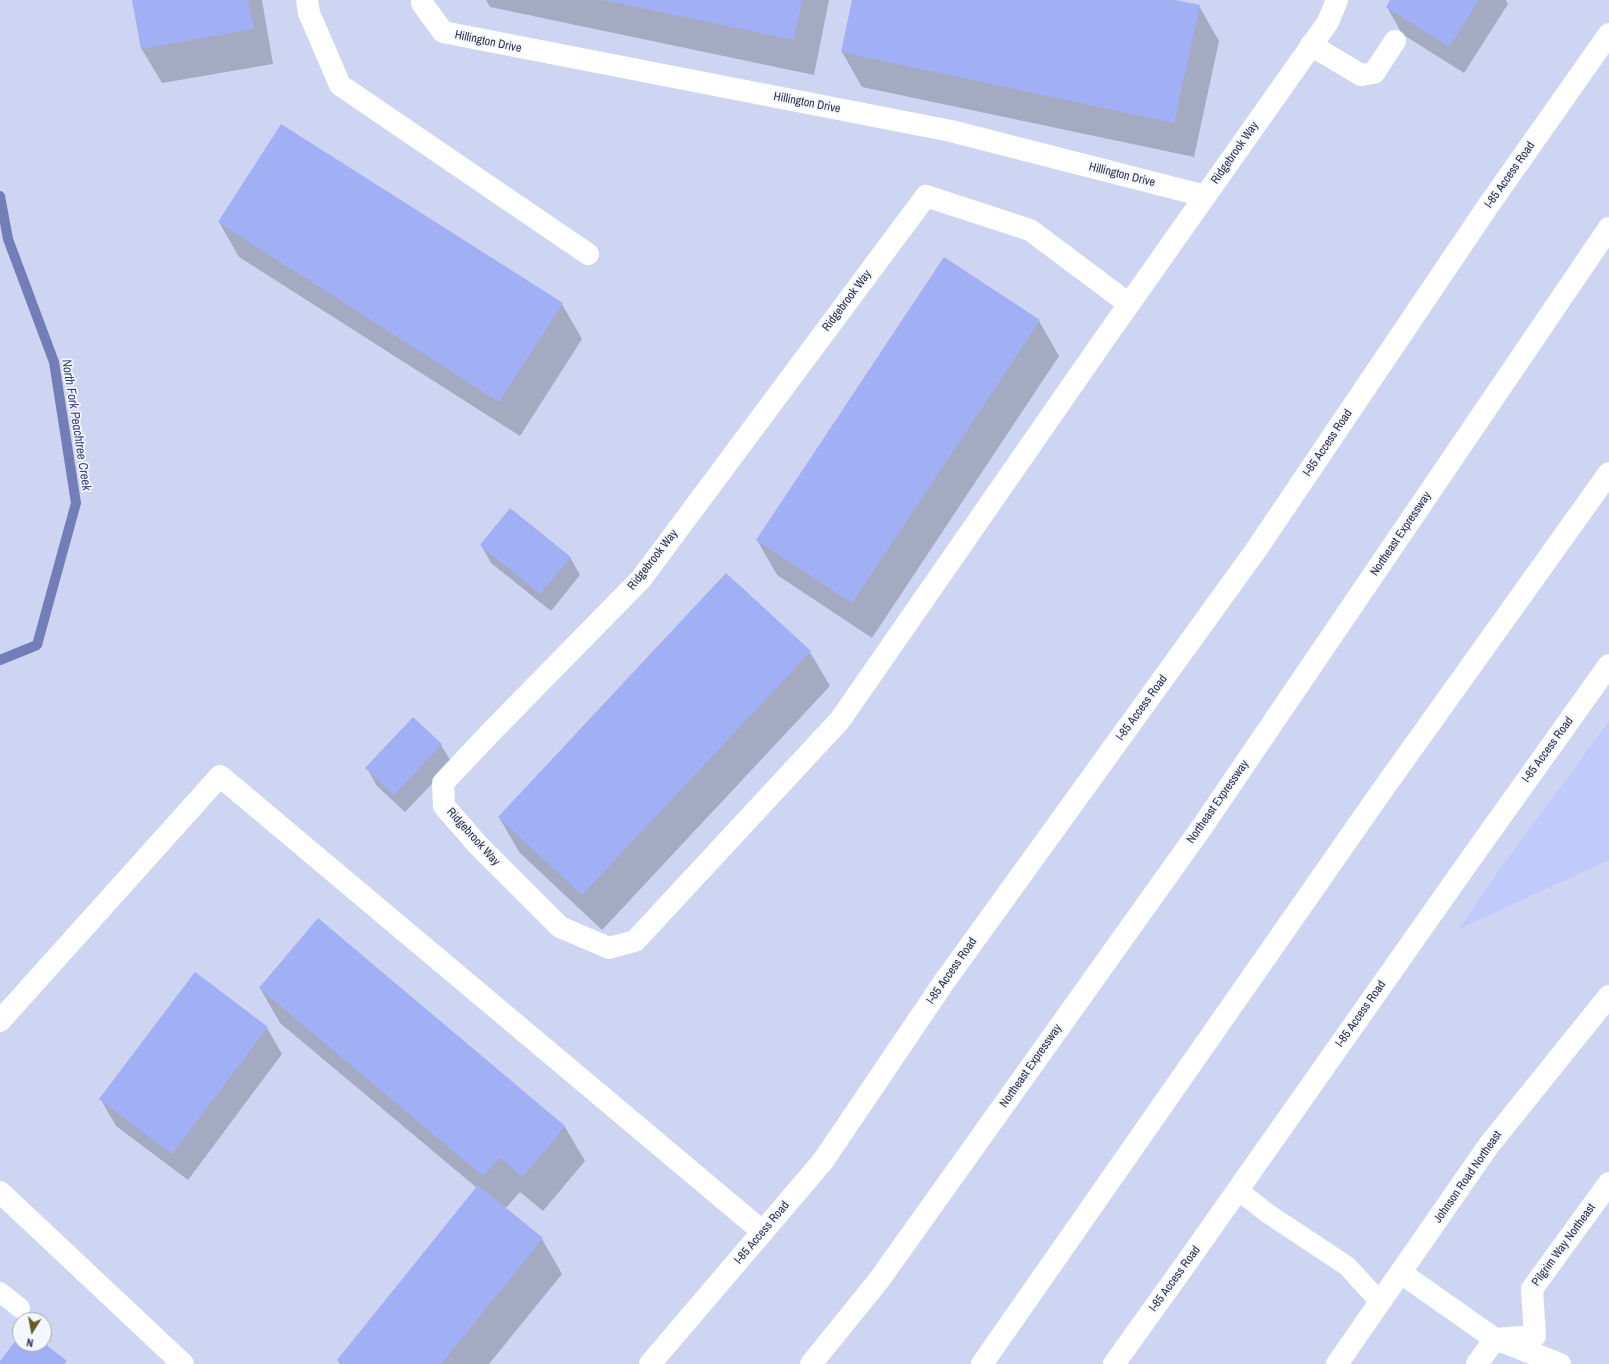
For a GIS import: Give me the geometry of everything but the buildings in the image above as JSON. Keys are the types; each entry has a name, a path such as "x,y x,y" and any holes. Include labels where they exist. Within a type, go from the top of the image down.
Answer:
{"main road":[{"path":"307,0 309,13 340,85 588,254"},
{"name":"Hillington Drive","path":"422,0 422,3 443,32 951,131 1205,196"},
{"name":"Ridgebrook Way","path":"1129,304 1030,230 926,196 641,579 443,783 444,806 478,845 560,927 609,948 635,941 840,720 1129,304 1328,22 1337,0"},
{"name":"I-85 Access Road","path":"650,1364 823,1161 944,982 1256,550 1488,206 1609,34"},
{"path":"1311,45 1361,75 1374,73 1395,41"},
{"name":"Northeast Expressway","path":"811,1364 879,1280 1202,827 1609,228"},
{"path":"982,1364 1381,792 1609,473"},
{"name":"I-85 Access Road","path":"1114,1364 1609,665"},
{"path":"0,1021 220,776 763,1232"},
{"name":"Johnson Road Northeast","path":"1337,1364 1489,1145 1609,996"},
{"name":"Pilgrim Way Northeast","path":"1495,1339 1535,1336 1532,1289 1609,1183"},
{"path":"0,1192 182,1364"},
{"path":"1401,1273 1495,1339 1560,1364"},
{"path":"1477,1364 1495,1339"}],"lane":[{"path":"1238,1190 1267,1213 1347,1266 1380,1302"},
{"path":"0,1292 20,1308"}],"shaded area":[{"path":"1609,721 1609,860 1459,929 1502,866"}],"waterway":[{"name":"North Fork Peachtree Creek","path":"0,196 8,239 54,362 76,503 37,645 0,660"}]}
